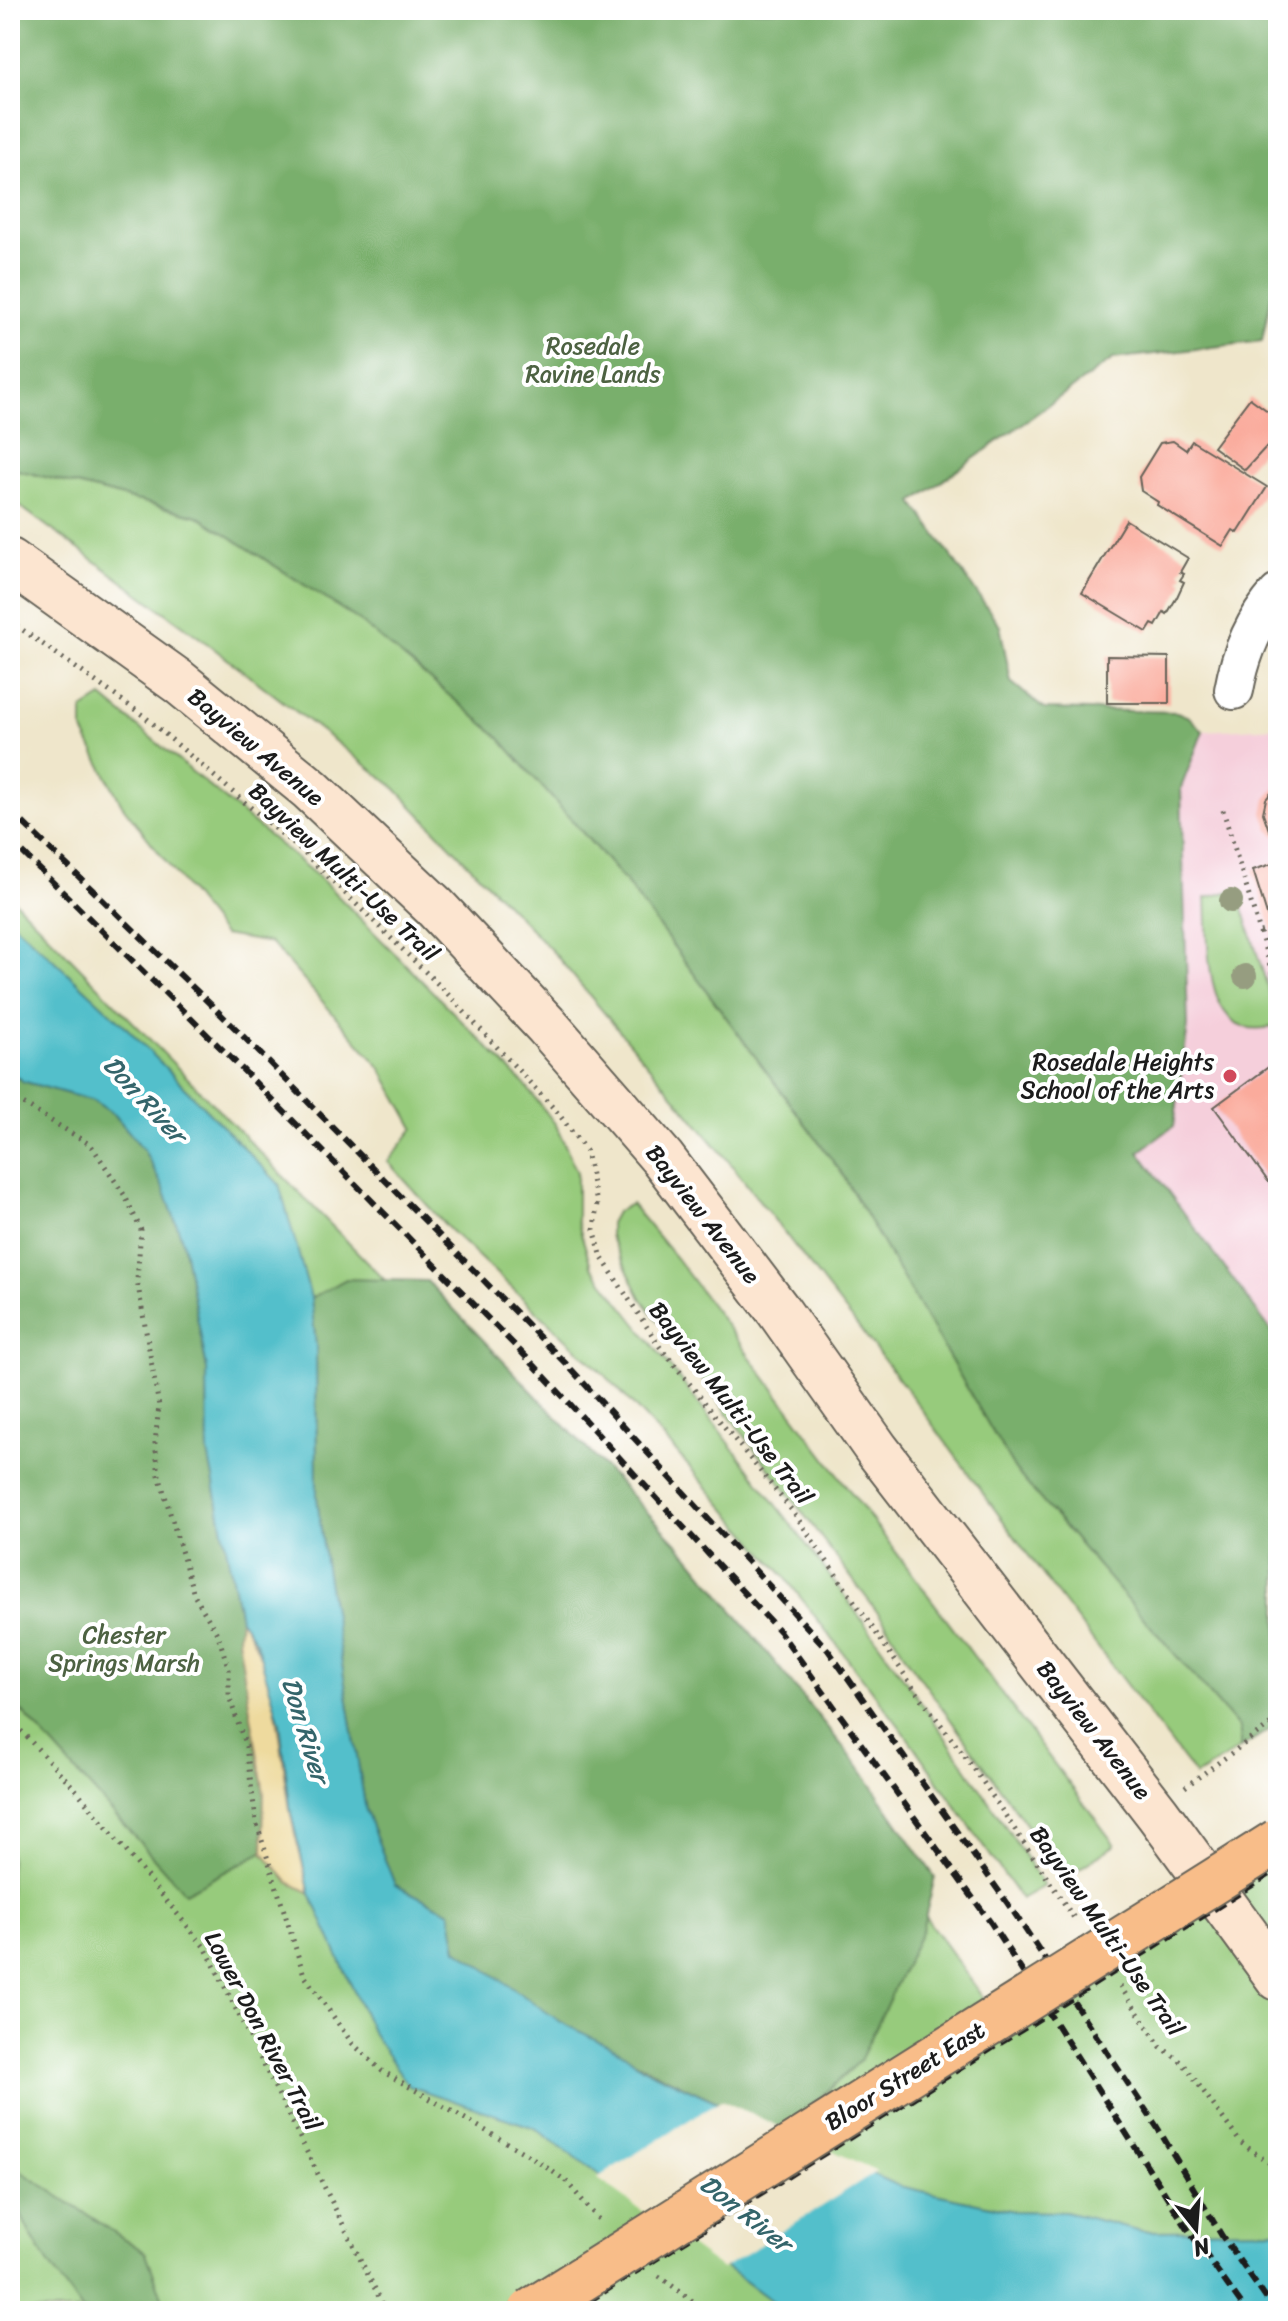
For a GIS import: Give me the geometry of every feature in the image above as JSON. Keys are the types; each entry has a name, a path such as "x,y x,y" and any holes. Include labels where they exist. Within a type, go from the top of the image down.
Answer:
{"main road":[{"name":"Bayview Avenue","path":"10,561 179,682 310,789 435,907 547,1026 663,1159 778,1310 877,1450 1155,1809 1278,1978"},
{"name":"Bloor Street East","path":"531,2311 1278,1841"}],"street":[{"path":"1234,690 1238,668 1250,638 1278,594"}],"path":[{"name":"Bayview Multi-Use Trail","path":"10,621 144,716 305,854 444,990 558,1113 586,1151 597,1203 594,1229 602,1258 610,1271 660,1347 794,1513 913,1687 977,1773 1082,1929"},
{"path":"1223,810 1278,992"},
{"path":"1260,932 1272,929"},
{"path":"10,1096 91,1145 125,1196 141,1230 137,1280 159,1406 155,1443 159,1475 194,1595 218,1635 229,1670 229,1696 246,1747 256,1821 304,1975 352,2043 382,2071 533,2158 566,2181"},
{"name":"Lower Don River Trail","path":"10,1719 77,1791 206,1949 386,2311"},
{"path":"1155,1809 1278,1719"},
{"name":"Bayview Multi-Use Trail","path":"1117,1982 1161,2047 1183,2063 1240,2142 1278,2169"},
{"path":"694,2302 724,2311"}],"shaded area":[{"name":"Rosedale Heights School of the Arts","path":"1278,727 1278,1340 1139,1152 1174,1126 1188,1026 1181,788 1203,731"}],"green space":[{"name":"Rosedale Ravine Lands","path":"10,10 1278,10 1278,285 1273,287 1262,341 1113,359 913,502 1000,626 1011,682 1044,709 1177,712 1189,717 1203,731 1181,788 1188,1026 1174,1126 1139,1152 1278,1340 1278,1724 1240,1748 1240,1729 1015,1470 841,1172 625,881 496,734 357,619 198,516 10,468"},
{"path":"10,468 198,516 357,619 496,734 625,881 841,1172 1015,1470 1240,1729 1240,1748 1196,1776 905,1387 726,1158 554,953 392,785 200,638 10,499"},
{"path":"102,697 322,880 525,1085 556,1125 577,1172 577,1220 591,1266 768,1493 882,1648 938,1726 1044,1886 1021,1899 903,1731 784,1576 609,1379 450,1230 388,1162 414,1128 380,1067 271,943 223,935 122,805 83,731 83,709"},
{"path":"1237,889 1278,1025 1253,1028 1235,1022 1222,1008 1214,988 1206,898"},
{"path":"10,896 493,1391 809,1755 993,2011 1278,1859 1278,2311 10,2311"},
{"name":"Chester Springs Marsh","path":"10,1071 22,1081 94,1101 115,1115 144,1150 164,1189 183,1242 207,1369 208,1452 240,1619 238,1638 264,1793 263,1852 185,1893 10,1698 10,1525 14,1520 10,1515"},
{"path":"631,1204 676,1258 1115,1845 1065,1878 909,1662 884,1621 641,1298 610,1236 610,1223 616,1212"},
{"path":"346,1279 427,1281 688,1555 857,1764 935,1877 922,1930 860,2061 783,2132 644,2067 549,2015 457,1949 450,1912 395,1885 366,1811 317,1497 316,1347 311,1298"},
{"path":"10,2164 146,2253 167,2311 83,2311 46,2260 25,2223 17,2204"}],"sand":[{"path":"240,1619 264,1664 271,1688 291,1815 310,1893 288,1882 263,1852 264,1793 238,1638"}],"water":[{"name":"Don River","path":"10,920 121,1022 279,1184 311,1298 316,1347 317,1497 366,1811 395,1885 450,1912 457,1949 561,2022 621,2052 643,2068 899,2186 1014,2211 1065,2212 1142,2231 1278,2230 1278,2307 1138,2306 1122,2311 786,2311 535,2128 409,2086 373,2034 310,1893 291,1814 280,1723 256,1642 240,1619 208,1452 207,1369 183,1242 164,1189 144,1150 115,1115 94,1101 22,1081 10,1071"}],"pier":[{"path":"721,2100 877,2171 722,2269 597,2178"}],"building":[{"path":"1250,398 1269,412 1278,403 1278,468 1269,459 1273,454 1266,447 1245,470 1213,447"},
{"path":"1173,441 1186,450 1192,441 1267,487 1238,533 1233,530 1223,546 1157,505 1158,502 1141,491 1139,477 1160,443"},
{"path":"1126,520 1188,558 1180,572 1184,574 1180,580 1184,582 1177,597 1167,614 1164,612 1156,626 1152,624 1147,632 1082,593"},
{"path":"1107,656 1169,657 1169,703 1107,703"},
{"path":"1278,785 1278,838 1269,830 1263,813 1266,799"},
{"path":"1278,862 1278,947 1277,947 1253,870"},
{"path":"1278,1060 1278,1195 1214,1107"}],"railway":[{"path":"10,810 237,1030 570,1368 828,1650 1013,1911 1157,2127 1222,2236 1275,2311"},
{"path":"10,840 234,1061 535,1366 780,1632 991,1923 1191,2234 1246,2311"},
{"path":"504,2311 1278,1826"},
{"path":"573,2311 1278,1869"}],"place":[{"name":"Rosedale Heights School of the Arts","path":"1230,1076"}]}
